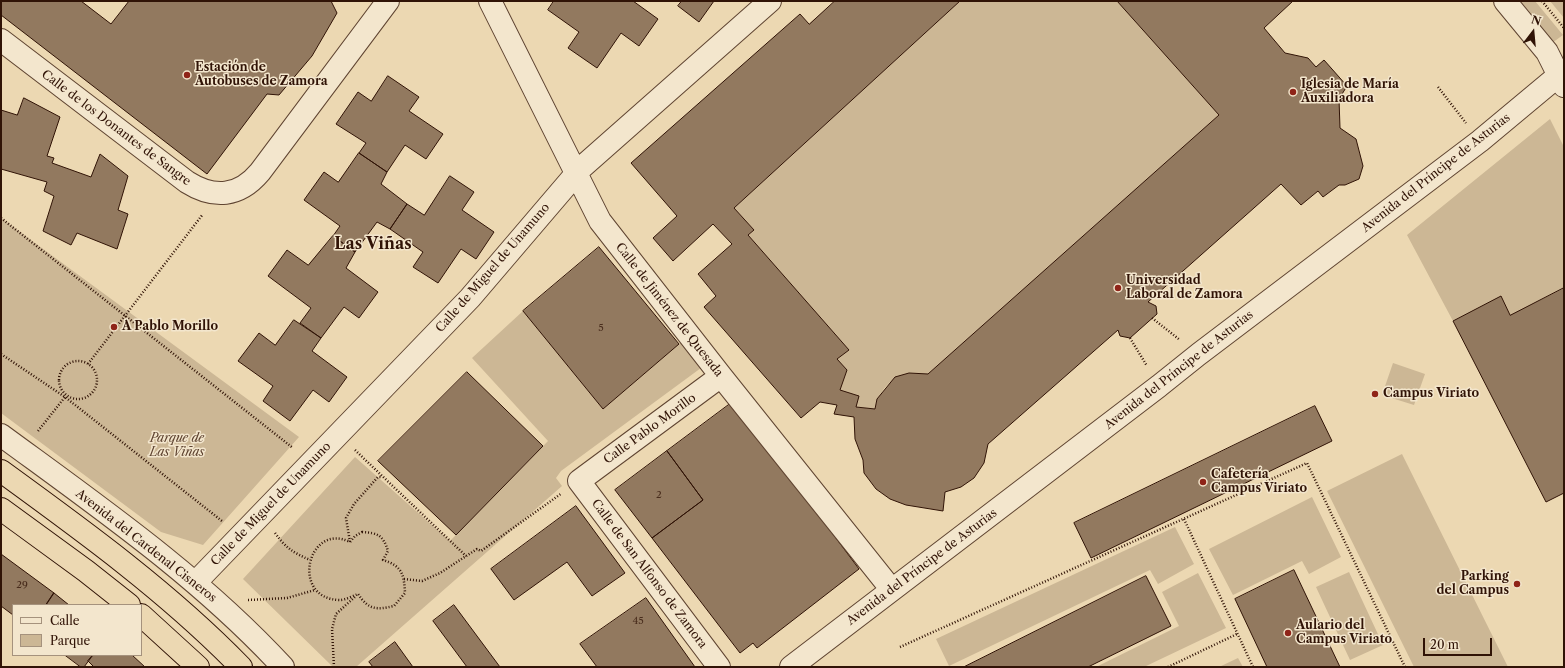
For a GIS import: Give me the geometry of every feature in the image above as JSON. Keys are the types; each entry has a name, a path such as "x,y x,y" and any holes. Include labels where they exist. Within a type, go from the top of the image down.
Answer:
{"highway":[{"path":"1,471 148,582 215,641 241,667"},
{"path":"1,508 86,570 128,604"},
{"path":"142,616 198,667"}],"street":[{"name":"Calle de los Donantes de Sangre","path":"1,40 187,182 202,190 219,193 238,190 254,178 388,1"},
{"name":"Calle de Jiménez de Quesada","path":"490,1 594,210 606,230 892,590"},
{"name":"Calle de Miguel de Unamuno","path":"195,583 470,298 576,173 770,1"},
{"path":"1505,1 1540,43 1562,78"},
{"name":"Avenida del Príncipe de Asturias","path":"791,667 1562,78"},
{"name":"Calle Pablo Morillo","path":"579,481 721,376"},
{"name":"Avenida del Cardenal Cisneros","path":"1,435 112,516 195,583 238,621 282,667"},
{"name":"Calle de San Alfonso de Zamora","path":"579,481 719,667"}],"path":[{"path":"1542,1 1564,28"},
{"path":"1438,87 1480,141"},
{"path":"88,364 126,317 219,193"},
{"path":"1,218 311,462"},
{"path":"1152,318 1199,354"},
{"path":"1130,338 1159,386"},
{"path":"1,354 65,396 226,524"},
{"path":"78,361 88,364 96,375 97,381 92,393 82,399 75,399 65,396 60,389 58,382 61,370 71,362 78,361"},
{"path":"38,431 65,396"},
{"path":"338,434 466,556"},
{"path":"900,647 1307,463 1404,667"},
{"path":"350,542 346,518 354,504 378,477 382,477"},
{"path":"404,580 422,581 440,573 477,549 481,551 579,481"},
{"path":"1184,519 1253,667"},
{"path":"275,532 285,546 294,553 310,560"},
{"path":"350,542 355,536 362,532 375,533 385,541 388,551 383,560 393,563 404,574 405,592 394,606 378,610 365,604 358,594"},
{"path":"350,542 340,538 328,540 317,548 310,560 309,576 314,590 326,597 341,600 358,594"},
{"path":"255,600 287,598 314,590"},
{"path":"334,667 332,629 336,614 358,594"},
{"path":"1168,667 1237,634"}],"green space":[{"path":"960,1 1117,1 1219,115 928,374 901,376 894,380 883,390 875,409 856,407 840,390 847,370 837,359 849,350 748,235 754,230 734,208"},
{"path":"1518,1 1535,1 1563,35 1552,43"},
{"path":"1550,1 1564,1 1564,18"},
{"path":"1550,119 1564,147 1564,288 1510,315 1501,297 1453,321 1407,235"},
{"name":"Parque de Las Viñas","path":"1,218 299,437 203,545 161,532 1,413"},
{"path":"523,311 603,409 685,339 705,365 561,471 556,478 562,486 356,667 333,667 243,579 355,457 450,541 548,441 472,358"},
{"path":"1393,363 1425,374 1414,405 1382,395"},
{"path":"1402,454 1508,667 1414,667 1327,491"},
{"path":"1312,497 1341,557 1309,574 1302,561 1233,595 1209,549"},
{"path":"1175,527 1194,564 1158,584 1150,570 949,666 936,639"},
{"path":"1349,572 1383,645 1350,660 1316,587"},
{"path":"1198,573 1226,628 1144,667 1096,667 1179,626 1162,592"},
{"path":"1238,658 1243,667 1219,667"}],"building":[{"name":"Estación de Autobuses de Zamora","path":"1,1 81,1 111,24 129,1 331,1 337,13 312,56 279,95 267,94 207,174 1,15"},
{"path":"554,1 633,1 658,19 639,46 621,33 597,68 568,48 579,32 548,10"},
{"path":"682,1 714,1 699,22 678,6"},
{"path":"835,1 960,1 734,208 754,230 748,235 849,350 837,359 847,370 840,390 859,396 856,407 875,409 877,399 895,377 909,373 928,374 1219,115 1117,1 1293,1 1264,28 1285,53 1308,58 1316,67 1324,60 1347,86 1339,99 1340,128 1356,139 1363,166 1359,179 1345,185 1339,185 1323,197 1318,191 1301,205 1281,184 1148,302 1156,306 1157,314 1130,338 1120,336 1118,330 988,444 984,463 974,478 961,487 945,492 943,511 906,505 890,499 876,489 864,473 863,460 855,439 854,417 834,414 837,405 820,402 801,418 704,307 716,296 698,274 732,244 713,224 673,261 653,238 677,216 631,163 800,14 809,24"},
{"path":"388,76 419,97 409,111 443,134 426,159 405,145 387,172 359,153 366,143 336,124 358,92 371,101"},
{"path":"24,98 60,117 47,156 54,158 52,163 91,177 100,154 128,176 118,210 128,214 117,249 77,233 71,245 43,231 54,196 44,191 47,182 1,169 1,110 17,115"},
{"path":"359,153 387,172 381,184 407,204 390,229 377,222 355,252 333,236 340,226 304,200 324,172 338,182"},
{"path":"450,176 474,192 462,210 494,232 476,259 461,249 438,283 413,267 423,252 390,229 407,204 424,215"},
{"path":"333,236 355,252 346,268 378,292 359,318 344,307 321,338 300,323 311,308 268,276 287,250 308,265"},
{"path":"599,247 679,344 603,409 523,311"},
{"path":"1564,288 1564,493 1546,502 1453,321 1501,296 1510,315"},
{"path":"294,320 321,338 312,351 347,377 329,402 313,390 290,421 263,401 273,386 238,361 259,333 275,345"},
{"path":"467,372 543,446 456,535 378,461"},
{"path":"734,401 859,569 757,648 753,643 740,653 652,538 703,500 667,451"},
{"name":"Cafetería Campus Viriato","path":"1315,406 1332,441 1091,558 1074,523"},
{"path":"667,451 703,500 652,538 615,490"},
{"path":"576,506 625,573 592,596 567,562 514,600 491,569"},
{"path":"1,554 54,593 47,604 12,604 12,614 1,606"},
{"name":"Aulario del Campus Viriato","path":"1294,570 1340,667 1267,667 1235,599"},
{"path":"1146,576 1171,626 1088,667 964,667"},
{"path":"54,593 68,604 47,604"},
{"path":"646,598 695,667 597,667 580,644"},
{"path":"454,605 500,667 467,667 433,621"},
{"path":"395,642 413,667 373,667 369,662"},
{"path":"66,656 92,656 84,667 81,667"},
{"path":"92,656 133,656 145,667 94,667 88,661"}],"place":[{"name":"Estación de Autobuses de Zamora","path":"187,75"},
{"name":"Iglesia de María Auxiliadora","path":"1293,92"},
{"name":"Universidad Laboral de Zamora","path":"1118,288"},
{"name":"A Pablo Morillo","path":"114,327"},
{"name":"Campus Viriato","path":"1375,394"},
{"name":"Cafetería Campus Viriato","path":"1203,482"},
{"name":"Parking del Campus","path":"1517,584"},
{"name":"Aulario del Campus Viriato","path":"1288,633"}],"district":[{"name":"Las Viñas","path":"373,244"}]}
